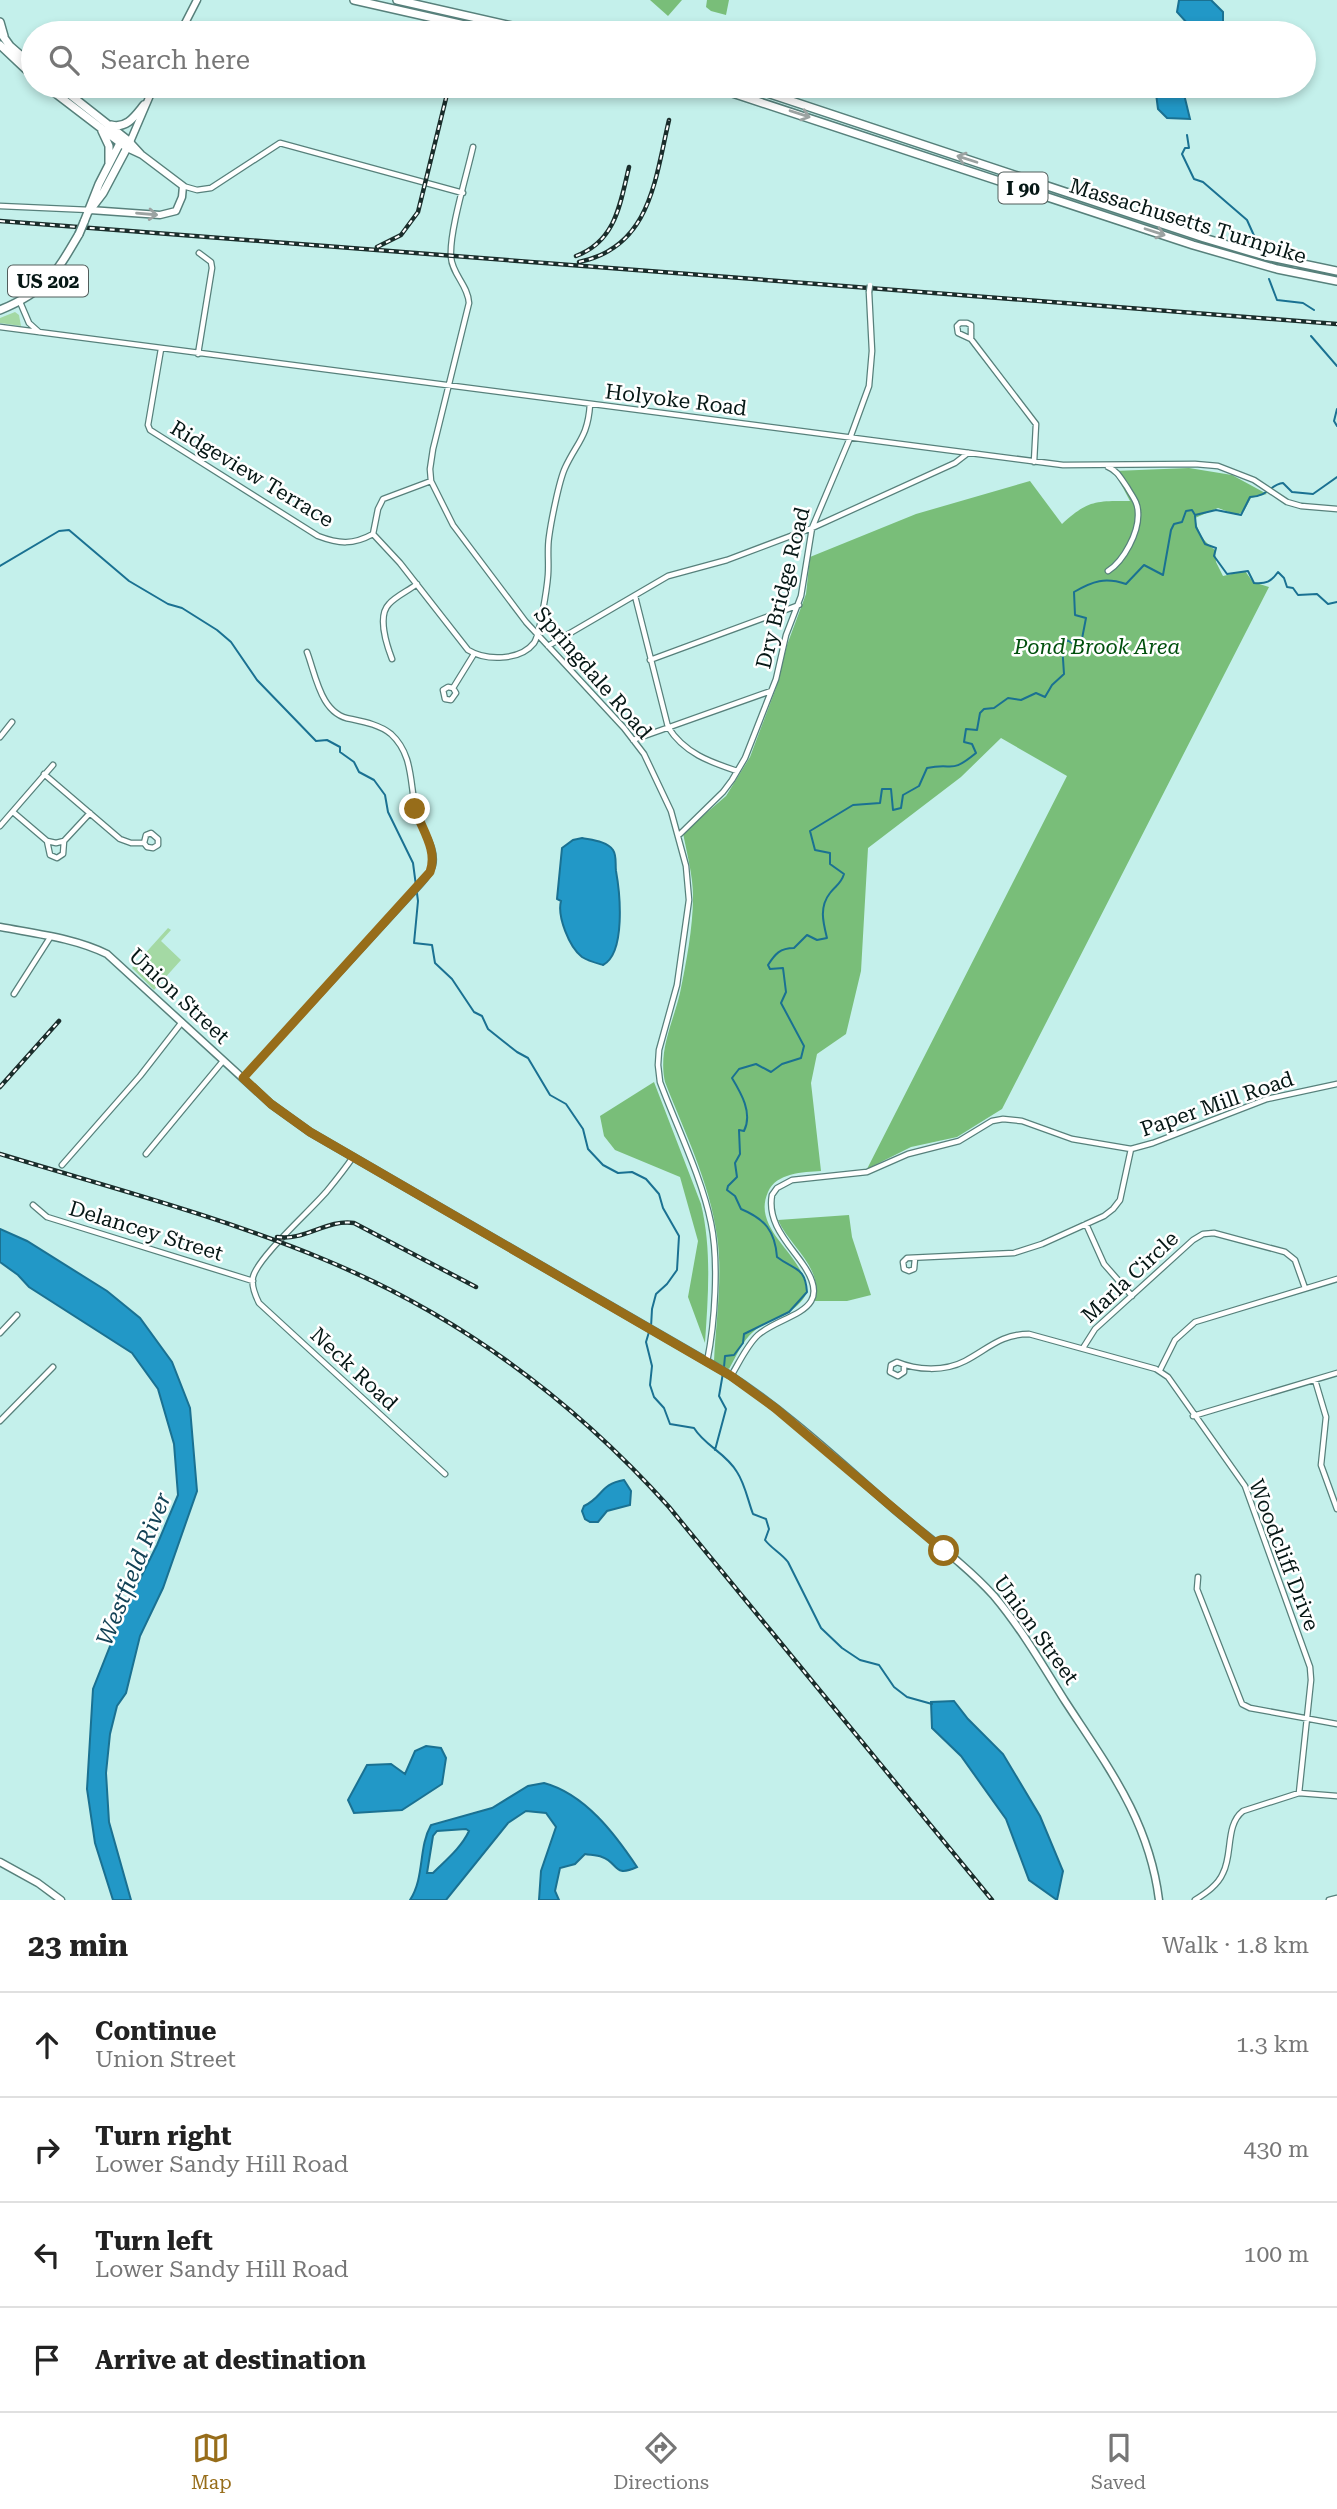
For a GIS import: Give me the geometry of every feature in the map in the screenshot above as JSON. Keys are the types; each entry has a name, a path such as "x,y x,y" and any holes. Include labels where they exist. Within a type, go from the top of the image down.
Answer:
{"highway":[{"path":"354,0 447,21"},
{"path":"397,0 490,21"},
{"path":"0,22 5,47"},
{"path":"0,32 5,47 21,58"},
{"path":"0,38 21,64"},
{"path":"64,98 99,122 114,126 125,124 144,106"},
{"path":"73,98 125,143"},
{"name":"Massachusetts Turnpike","path":"747,98 1193,245 1277,269 1337,281"},
{"name":"Massachusetts Turnpike","path":"782,98 1204,238 1265,256 1337,271"},
{"path":"99,122 108,143 110,155 107,169"},
{"name":"US 202","path":"0,310 20,302 43,287 58,270 85,222 107,169 125,143"},
{"name":"US 202","path":"90,210 99,199 125,143"}],"main road":[{"path":"186,21 197,0"},
{"name":"US 202","path":"125,143 148,98"},
{"path":"90,210 157,215 170,214 176,211 180,204 183,186 125,143"},
{"name":"Union Street","path":"0,927 85,944 107,954 289,1117 353,1157 726,1372 815,1441 993,1596 1024,1636 1114,1775 1138,1819 1160,1900"},
{"path":"0,1862 38,1883 61,1900"}],"street":[{"path":"183,186 192,189 211,188 280,143 463,193"},
{"path":"473,147 451,256 467,290 469,303 432,459 431,481 383,499 373,534 417,584 463,645 474,654 495,658 513,655 529,648 538,635 548,579 550,532 564,470 585,434 590,404"},
{"path":"0,206 90,210"},
{"path":"198,354 212,268 211,262 199,253"},
{"name":"Dry Bridge Road","path":"679,835 723,792 737,771 772,691 786,635 799,605 811,528 865,398 872,345 870,285"},
{"path":"20,302 29,323 43,333"},
{"name":"Holyoke Road","path":"0,327 1034,462 1104,466 1217,466 1237,472 1287,502 1337,509"},
{"path":"971,339 1036,424 1034,462"},
{"name":"Ridgeview Terrace","path":"160,349 148,425 150,430 318,536 346,544 361,541 373,534"},
{"path":"548,646 677,573 727,560 811,528 955,463 968,453"},
{"path":"1104,466 1116,470 1135,499 1139,513 1136,530 1128,548 1108,571"},
{"name":"Springdale Road","path":"431,481 453,525 538,635 633,740 654,774 679,835 689,881 689,900 677,985 657,1065 660,1082 703,1194 713,1231 714,1280 707,1362"},
{"path":"392,659 385,633 385,611 390,603 417,584"},
{"path":"635,596 668,727 691,752 737,771"},
{"path":"650,660 799,605"},
{"path":"243,1078 411,895 427,876 434,862 415,809 411,773 400,745 380,727 337,715 326,703 307,652"},
{"path":"453,688 474,654"},
{"path":"633,740 772,691"},
{"path":"0,737 12,722"},
{"path":"0,826 53,765"},
{"path":"44,774 118,837 128,842 144,843"},
{"path":"13,812 47,841 56,843 64,841 90,813"},
{"path":"47,841 50,855 57,858 64,854 64,841"},
{"path":"14,994 51,936"},
{"path":"62,1164 140,1076 182,1022"},
{"path":"146,1154 223,1060"},
{"name":"Paper Mill Road","path":"726,1372 758,1335 799,1314 808,1305 813,1294 809,1273 783,1237 772,1215 772,1195 785,1182 867,1172 908,1154 959,1141 992,1121 1003,1119 1022,1121 1072,1139 1131,1149 1268,1099 1337,1084"},
{"path":"915,1258 1014,1253 1038,1246 1107,1214 1118,1203 1123,1192 1131,1149"},
{"path":"253,1281 257,1269 265,1259 327,1191 353,1157"},
{"name":"Delancey Street","path":"33,1205 47,1217 253,1281"},
{"path":"1086,1224 1104,1264 1132,1296"},
{"name":"Marla Circle","path":"1083,1348 1091,1333 1196,1237 1210,1233 1289,1254 1298,1266 1305,1288"},
{"path":"904,1367 932,1369 954,1366 994,1342 1018,1334 1039,1336 1160,1370 1175,1340 1195,1322 1337,1279"},
{"name":"Neck Road","path":"253,1281 254,1293 259,1303 444,1474"},
{"path":"0,1333 17,1315"},
{"path":"0,1421 53,1367"},
{"name":"Woodcliff Drive","path":"1160,1370 1168,1377 1245,1486 1310,1667 1311,1680 1299,1793"},
{"path":"1193,1416 1337,1373"},
{"path":"1315,1380 1326,1417 1321,1465 1337,1509"},
{"path":"1198,1577 1197,1589 1242,1704 1250,1708 1337,1724"},
{"path":"1195,1900 1216,1884 1223,1874 1233,1826 1238,1815 1249,1808 1299,1793 1337,1796"},
{"path":"1328,1900 1337,1898"}],"green space":[{"path":"650,0 682,0 668,16"},
{"path":"707,0 729,0 726,15 711,11 706,7"},
{"path":"15,312 19,315 21,326 0,323 0,318"},
{"name":"Pond Brook Area","path":"1189,468 1232,475 1267,494 1251,498 1244,511 1237,515 1218,508 1195,518 1202,536 1215,550 1216,562 1223,576 1245,571 1253,582 1269,587 1002,1109 957,1137 911,1147 867,1169 1067,776 1001,738 961,777 868,848 861,971 846,1034 817,1054 811,1083 821,1171 791,1175 777,1181 768,1192 765,1206 767,1220 773,1232 799,1268 805,1281 806,1294 796,1307 749,1336 729,1369 714,1361 719,1267 714,1216 663,1070 667,1037 680,993 692,921 692,881 683,833 726,796 750,757 776,688 787,645 806,594 810,557 916,514 1030,481 1062,524 1086,506 1109,501 1130,501 1114,471"},
{"path":"168,928 171,930 161,941 181,960 154,990 132,968"},
{"path":"654,1082 701,1204 707,1239 708,1273 705,1343 688,1297 698,1241 680,1177 615,1150 604,1136 600,1116"},
{"path":"849,1215 852,1237 871,1295 847,1301 814,1301 816,1289 811,1268 778,1220"}],"water":[{"path":"1179,0 1211,0 1223,12 1223,21 1185,21 1177,12"},
{"path":"1157,98 1185,98 1190,119 1167,118 1158,109"},
{"path":"582,838 607,845 615,855 620,922 615,948 603,965 589,961 577,952 562,923 561,901 557,899 562,848 573,840"},
{"path":"0,1229 27,1241 107,1291 140,1318 172,1362 190,1408 197,1491 163,1588 140,1636 126,1693 117,1706 110,1734 106,1773 109,1822 131,1900 113,1900 95,1843 87,1789 93,1689 124,1611 178,1495 174,1444 158,1389 132,1353 29,1287 0,1262"},
{"path":"624,1480 631,1491 630,1505 607,1511 598,1522 585,1519 582,1511 584,1506 610,1484"},
{"path":"954,1701 1003,1754 1040,1816 1063,1871 1057,1900 1029,1880 1006,1819 961,1756 932,1728 931,1702"},
{"path":"426,1746 441,1748 446,1758 442,1784 402,1810 354,1813 348,1800 367,1765 391,1764 405,1774 415,1751"},
{"path":"544,1783 573,1796 609,1829 637,1867 620,1870 602,1857 585,1854 575,1864 560,1868 555,1891 559,1900 539,1900 541,1871 556,1827 546,1813 526,1811 508,1823 446,1900 410,1900 418,1882 424,1843 431,1825 492,1808 528,1786","holes":["437,1831 469,1831 448,1858 433,1873 427,1873 433,1836"]}],"waterway":[{"path":"1187,135 1189,148 1185,148 1182,154 1194,179 1203,182 1247,220 1256,240"},
{"path":"1269,279 1277,300 1303,303 1314,310"},
{"path":"1311,336 1337,366"},
{"path":"1337,409 1334,421 1337,426"},
{"path":"724,1367 725,1356 734,1355 743,1343 744,1334 789,1312 807,1292 801,1273 777,1257 774,1240 767,1227 741,1209 735,1196 727,1190 737,1177 735,1163 740,1154 739,1130 744,1131 747,1117 745,1103 732,1078 739,1069 756,1064 771,1072 782,1064 801,1058 804,1046 781,1003 786,992 783,968 770,969 768,965 778,952 794,948 807,935 817,940 827,938 823,920 824,904 844,874 830,864 830,853 815,850 810,831 853,805 880,803 882,789 891,789 893,810 901,808 903,795 919,786 927,768 956,766 976,753 972,744 964,742 966,729 977,730 980,713 984,709 994,708 1008,698 1021,700 1036,693 1045,697 1052,685 1064,674 1062,644 1067,640 1075,645 1081,644 1086,618 1075,615 1074,592 1099,581 1126,584 1144,565 1163,575 1171,530 1174,524 1182,522 1186,511 1192,510 1195,515 1216,510 1241,515 1250,497 1261,495 1279,484 1283,483 1292,492 1313,494 1337,477"},
{"path":"1195,516 1196,527 1205,544 1216,548 1214,556 1227,574 1248,571 1254,583 1262,583 1268,582 1278,572 1287,587 1293,588 1298,595 1317,594 1328,604 1337,602"},
{"path":"0,566 59,531 69,530 129,581 168,604 182,608 217,630 231,642 257,680 316,741 327,740 340,747 340,752 354,762 359,772 374,780 385,795 388,812 413,863 418,901 414,943 432,945 435,963 452,979 474,1012 482,1016 488,1029 528,1058 550,1095 566,1104 583,1129 588,1149 603,1165 618,1173 632,1172 646,1179 659,1194 663,1208 679,1236 677,1270 656,1294 651,1327"},
{"path":"649,1332 646,1342 652,1366 650,1385 654,1397 664,1408 670,1424 694,1428 732,1465 742,1482 753,1514 766,1519 769,1529 765,1540 788,1562 821,1628 842,1648 860,1660 879,1665 894,1687 907,1697 932,1704"},
{"path":"715,1450 726,1409 719,1396 723,1373"}],"railway":[{"path":"377,247 401,235 418,212 446,98"},
{"path":"579,262 603,254 621,242 635,226 646,208 653,187 669,120"},
{"path":"576,256 600,241 608,231 619,207 629,167"},
{"path":"0,221 1337,324"},
{"path":"0,1087 59,1021"},
{"path":"0,1154 122,1190 284,1243 372,1281 420,1306 510,1363 593,1430 669,1507 992,1900"},
{"path":"277,1237 297,1236 334,1224 354,1223 476,1287"}],"route":[{"path":"415,809 433,853 434,862 430,872 243,1078 271,1104 310,1132 731,1376 775,1408 944,1551"}],"water label":[{"name":"Westfield River","path":"134,1569"}]}
